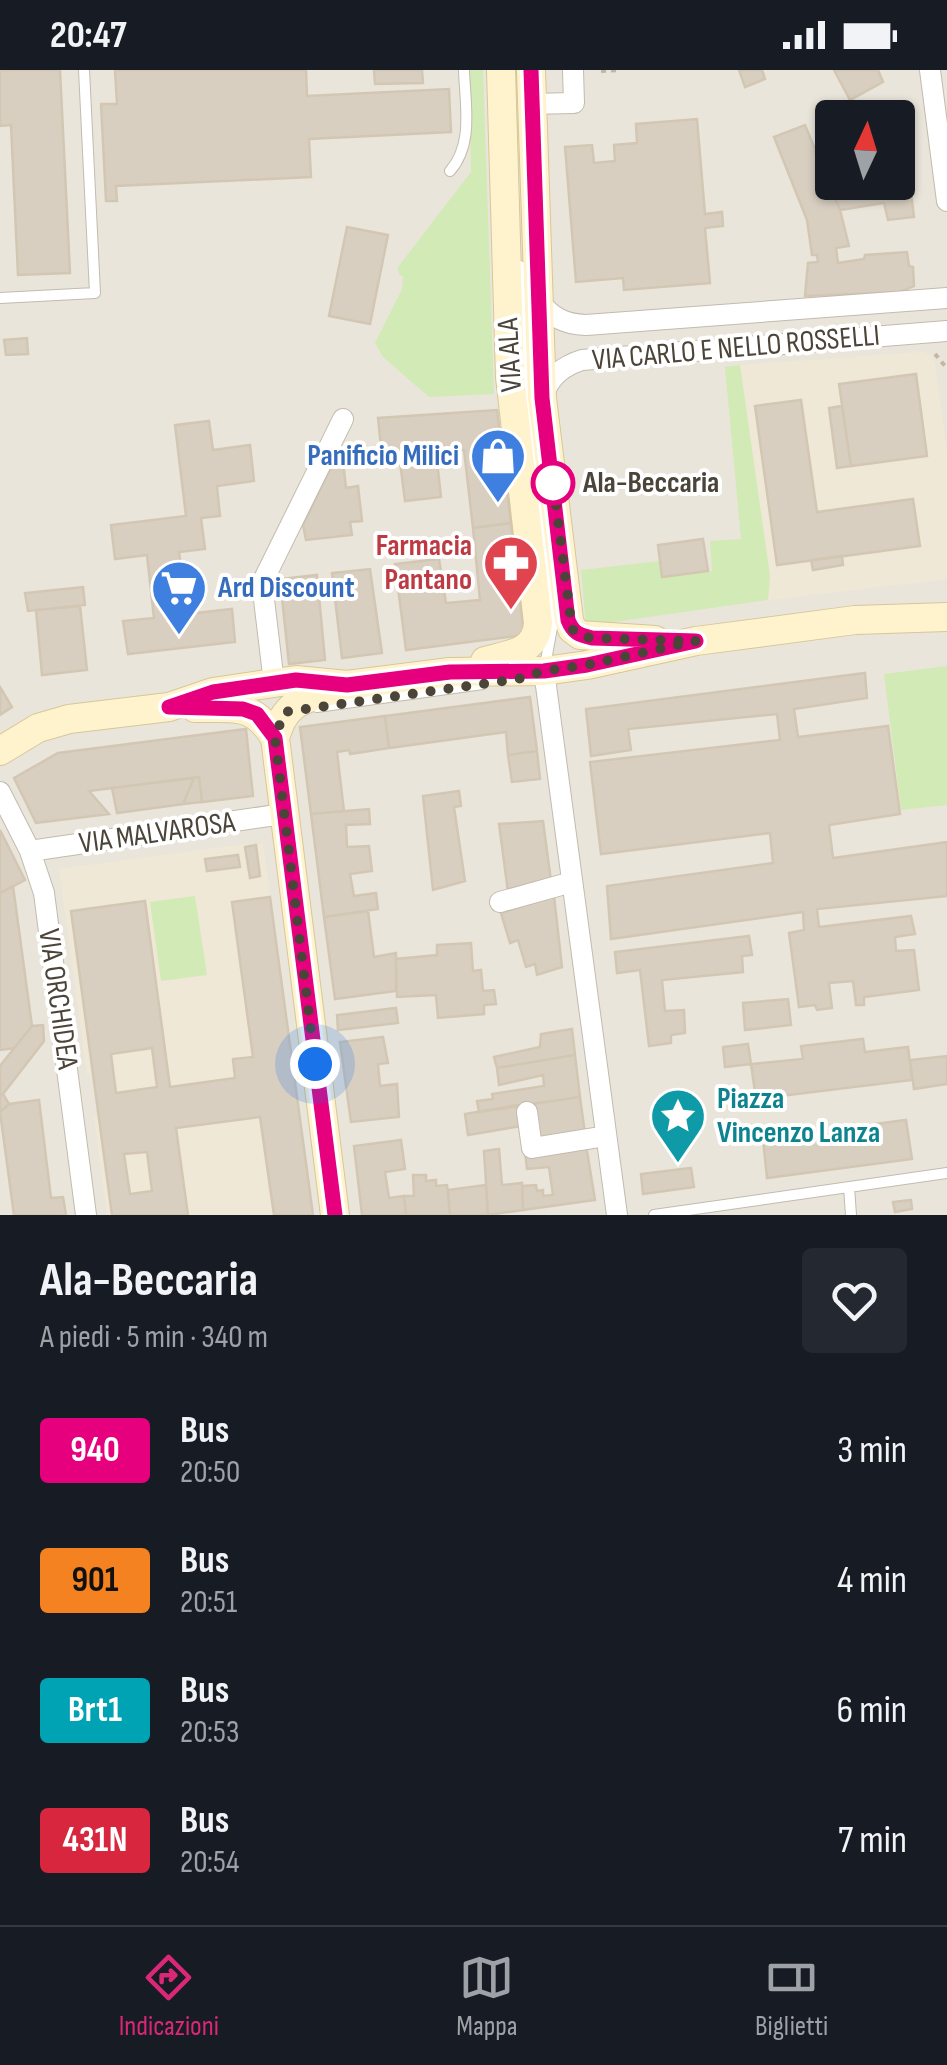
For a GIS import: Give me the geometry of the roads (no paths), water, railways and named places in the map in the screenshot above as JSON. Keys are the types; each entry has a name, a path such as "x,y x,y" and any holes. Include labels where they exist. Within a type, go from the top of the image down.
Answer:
{"main road":[{"name":"VIA ALA","path":"531,70 542,398 572,629 580,636 592,638 696,641"},
{"name":"VIA ALA","path":"450,672 526,650 537,636 510,378 501,71"},
{"path":"855,620 947,598"},
{"path":"272,721 300,702 347,685 450,672 544,671 696,641 855,620 947,617"},
{"path":"169,707 213,692 296,680 347,685"},
{"path":"0,751 38,728 69,719 169,707 243,709 272,721"},
{"path":"272,721 334,1215"}],"street":[{"path":"530,104 574,104 573,70"},
{"path":"930,70 947,201"},
{"name":"VIA CARLO E NELLO ROSSELLI","path":"537,300 566,324 586,325 947,298"},
{"name":"VIA CARLO E NELLO ROSSELLI","path":"542,398 546,386 561,368 582,360 947,331"},
{"path":"274,683 262,583 343,419"},
{"path":"544,671 609,1158 607,1214"},
{"name":"VIA ORCHIDEA","path":"0,792 30,851 44,893 86,1215"},
{"name":"VIA MALVAROSA","path":"30,851 282,814"},
{"path":"500,902 572,882"},
{"path":"526,1112 532,1148 606,1136"}],"lane":[{"path":"0,298 95,293 84,70"},
{"path":"450,171 461,158 466,136 464,70"},
{"path":"272,721 518,679 544,671 553,622 525,375 520,253"},
{"path":"654,1215 947,1173"},
{"path":"849,1187 851,1215"}],"place":[{"name":"Ala-Beccaria","path":"553,483"},
{"name":"Panificio Milici","path":"498,505"},
{"name":"Farmacia Pantano","path":"511,612"},
{"name":"Ard Discount","path":"179,637"},
{"name":"Piazza Vincenzo Lanza","path":"678,1165"}]}
